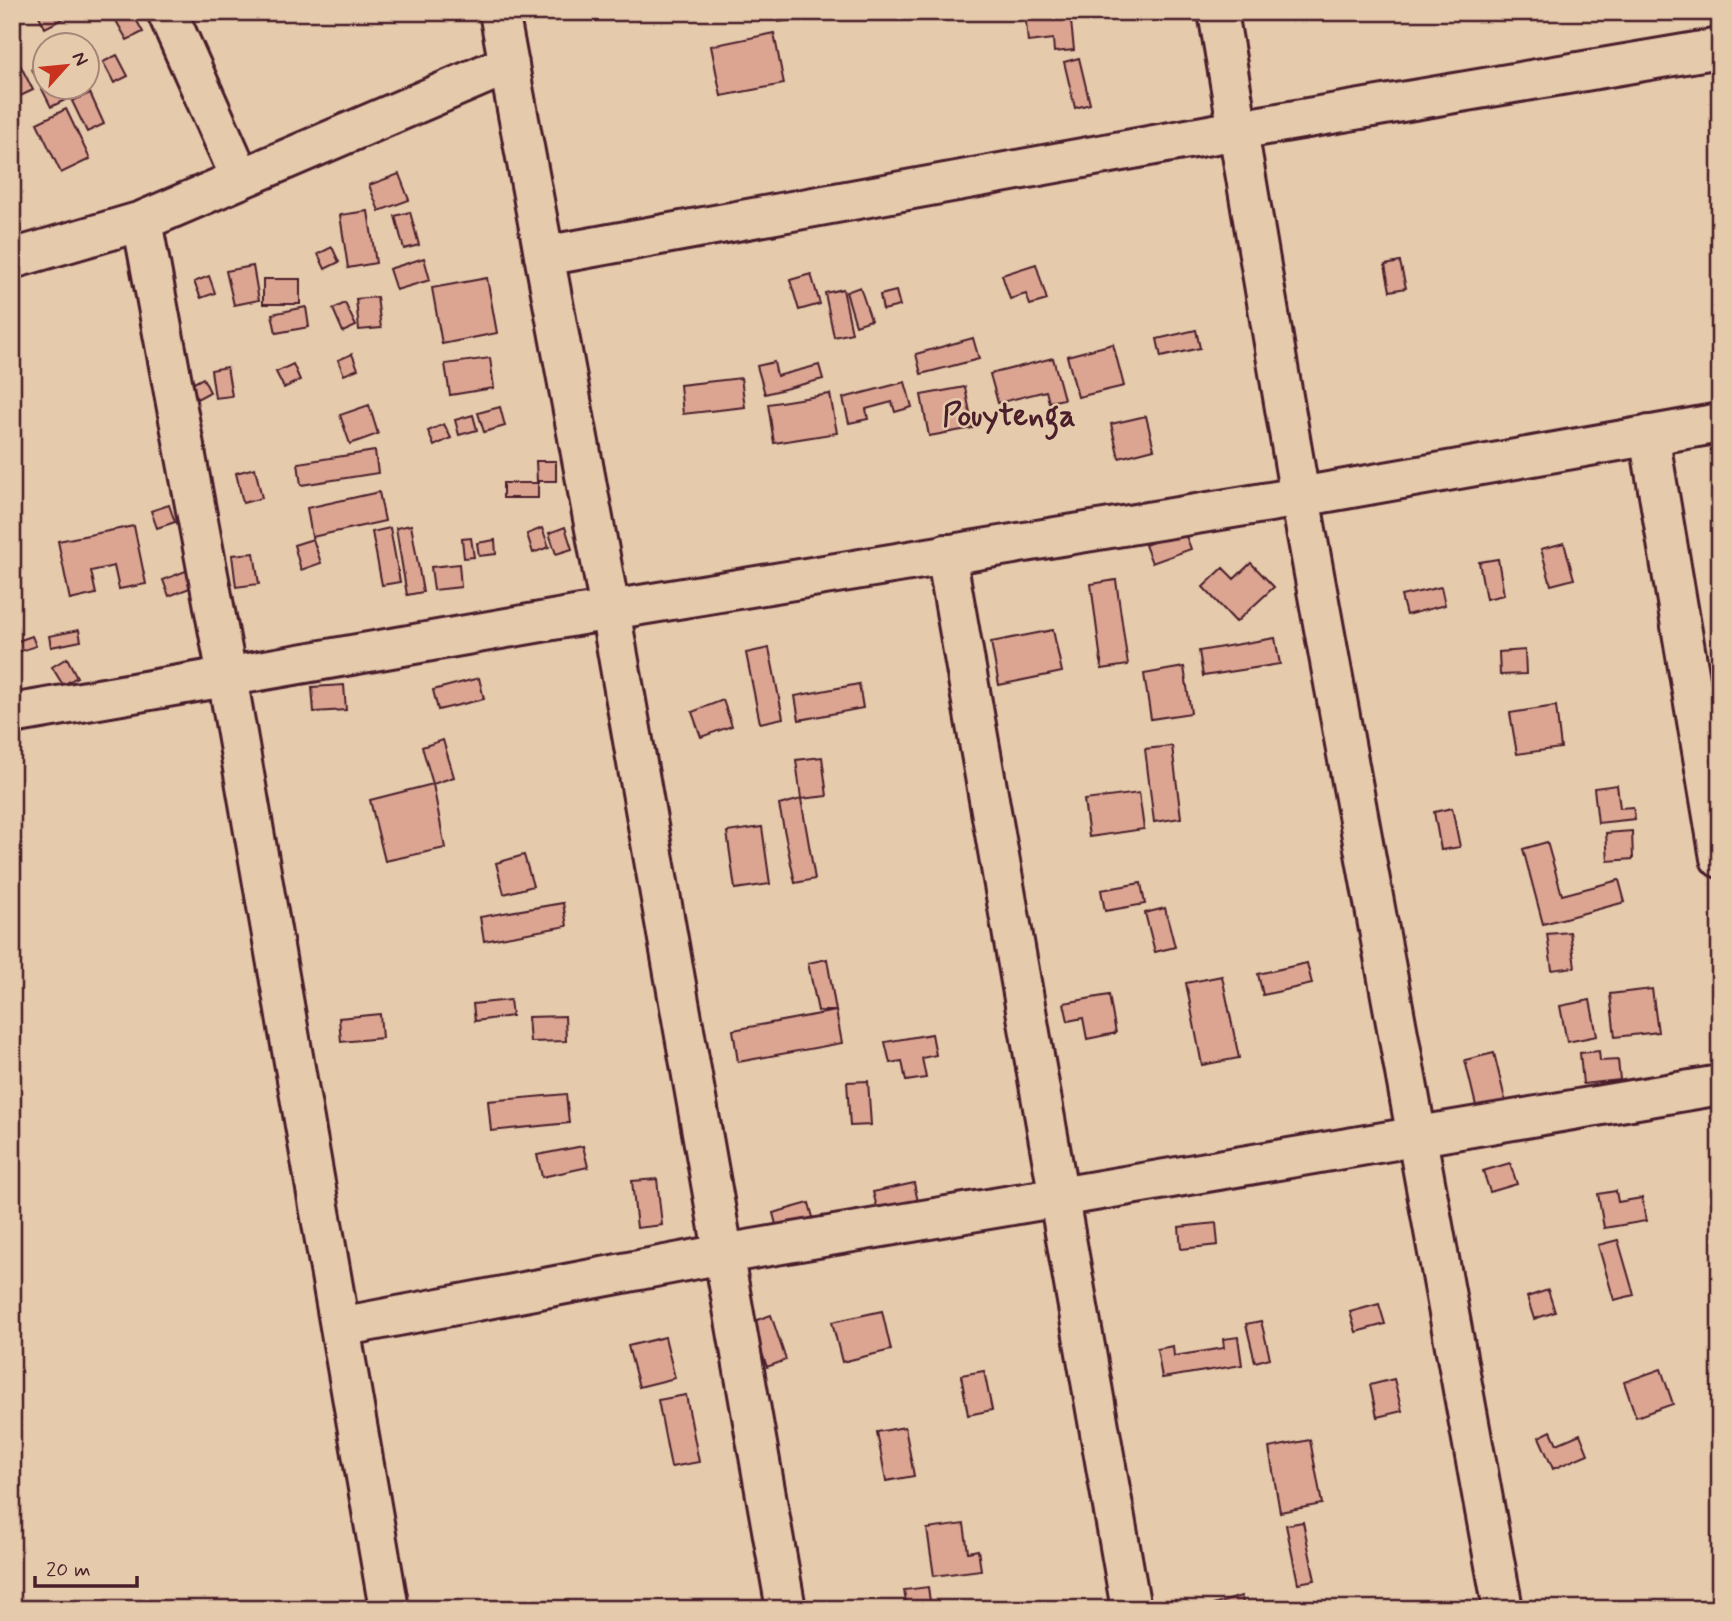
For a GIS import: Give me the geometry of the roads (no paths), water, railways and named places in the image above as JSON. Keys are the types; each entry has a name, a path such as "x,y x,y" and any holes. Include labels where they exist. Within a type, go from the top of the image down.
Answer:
{"street":[{"path":"167,12 240,178"},
{"path":"499,12 610,610 786,1609"},
{"path":"1218,12 1300,497 1503,1609"},
{"path":"544,256 1237,130 1720,48"},
{"path":"12,259 142,221 509,64"},
{"path":"142,221 227,676 389,1609"},
{"path":"12,714 610,610 1300,497 1720,423"},
{"path":"1649,435 1720,858"},
{"path":"946,554 1131,1609"},
{"path":"340,1327 723,1254 1720,1085"}],"district":[{"name":"Pouytenga","path":"1009,414"}]}
